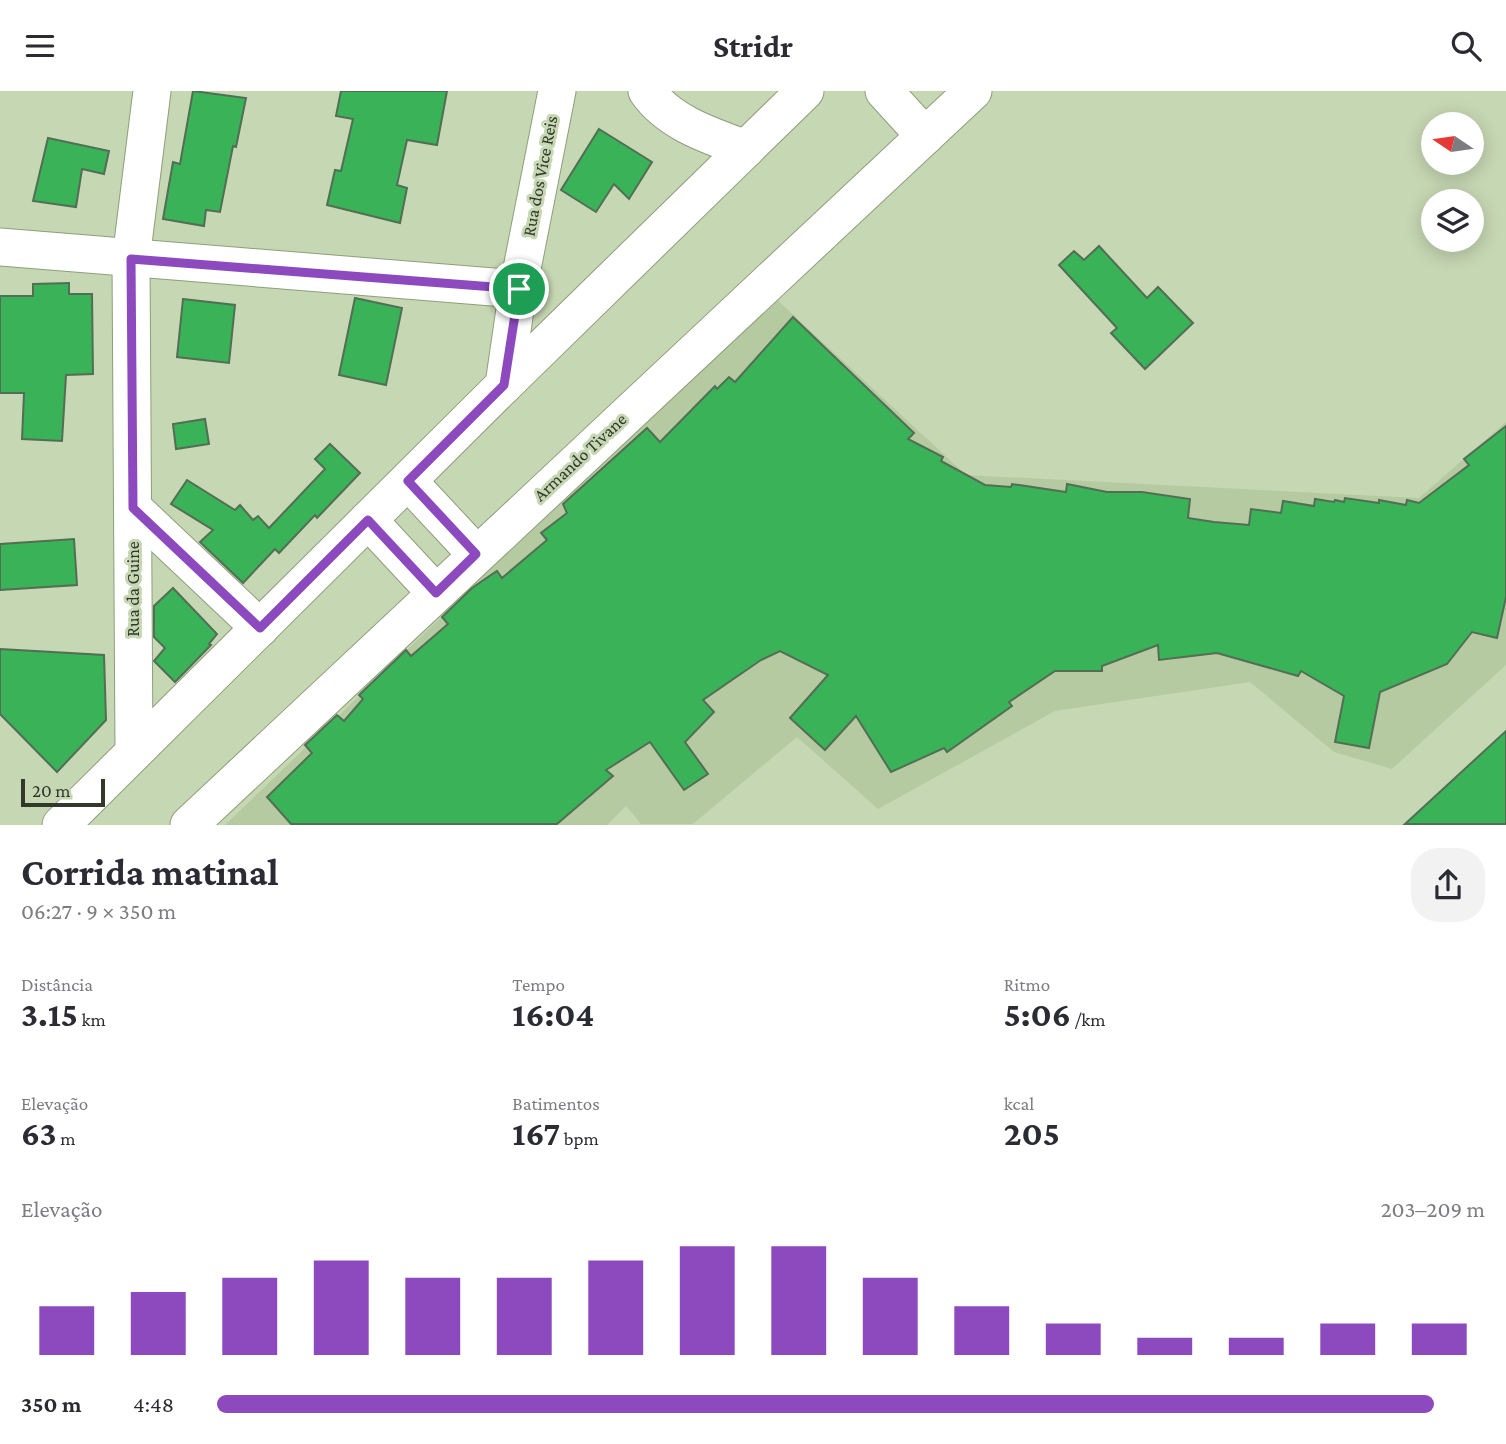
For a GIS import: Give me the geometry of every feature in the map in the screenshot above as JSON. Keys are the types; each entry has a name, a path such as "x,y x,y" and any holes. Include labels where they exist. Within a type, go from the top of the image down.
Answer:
{"street":[{"name":"Rua da Guine","path":"134,752 131,259 152,91"},
{"name":"Rua dos Vice Reis","path":"504,385 519,289 557,91"},
{"path":"647,91 652,99 691,128 746,149"},
{"path":"83,817 134,752 805,91"},
{"path":"884,91 925,136"},
{"name":"Armando Tivane","path":"189,824 968,93"},
{"path":"0,247 519,289"},
{"path":"408,481 476,554"},
{"path":"133,508 260,628"},
{"path":"368,520 436,593"}],"shaded area":[{"path":"774,297 966,475 1419,498 1506,422 1506,665 1392,769 1334,752 1250,682 1055,711 878,809 797,737 693,824 641,824 626,806 607,825 225,825"}],"building":[{"path":"193,91 246,98 220,212 206,210 204,226 163,219 173,162 180,164"},
{"path":"341,91 447,91 437,145 407,140 397,185 407,188 400,223 327,205 335,170 341,171 353,119 336,116"},
{"path":"599,129 652,162 629,199 614,184 596,212 561,190"},
{"path":"48,138 109,151 104,174 82,169 76,207 33,201"},
{"path":"1099,246 1147,298 1158,287 1193,323 1145,369 1111,333 1117,328 1059,265 1074,251 1084,260"},
{"path":"69,283 69,294 92,294 93,374 66,375 62,441 22,439 24,393 0,393 0,296 33,296 33,284"},
{"path":"355,298 402,308 386,385 339,375"},
{"path":"183,299 235,305 229,363 177,357"},
{"path":"793,317 914,433 908,439 943,457 941,461 985,485 1011,487 1012,484 1066,492 1067,484 1107,492 1142,492 1190,499 1188,518 1214,522 1249,525 1251,509 1281,513 1283,501 1314,506 1315,499 1344,502 1345,498 1406,505 1407,500 1419,503 1469,465 1464,459 1506,426 1506,597 1497,638 1472,632 1447,664 1380,692 1369,748 1335,742 1344,696 1301,671 1298,676 1217,653 1159,660 1158,645 1102,666 1102,671 1055,671 1009,702 1012,706 947,752 944,748 891,772 856,716 825,750 790,718 828,675 780,651 761,660 703,700 714,712 685,742 708,774 684,790 650,742 606,770 613,776 557,824 291,824 267,797 312,753 305,745 337,715 344,721 363,699 359,695 406,650 411,656 448,624 442,617 472,588 497,571 502,578 547,540 541,533 567,513 563,504 647,428 660,442 715,386 717,389 729,377 735,382"},
{"path":"205,419 209,444 176,449 173,424"},
{"path":"330,444 360,473 317,518 315,515 279,553 275,549 243,583 200,542 213,530 171,504 187,480 235,510 240,505 253,520 258,516 269,528 325,469 315,459"},
{"path":"74,539 77,585 0,590 0,544"},
{"path":"173,588 217,634 209,644 211,645 175,682 154,661 165,648 154,637 154,606"},
{"path":"0,649 104,655 106,720 57,772 0,714"},
{"path":"1506,731 1506,824 1405,824"}],"route":[{"path":"131,259 519,289 504,385 408,481 476,554 436,593 368,520 260,628 133,508 131,259"}]}
